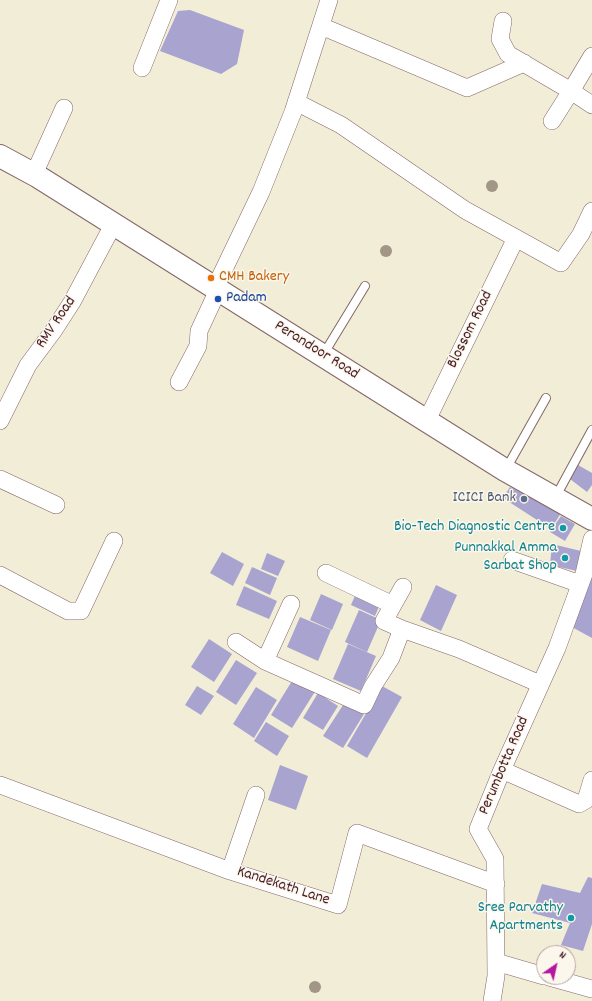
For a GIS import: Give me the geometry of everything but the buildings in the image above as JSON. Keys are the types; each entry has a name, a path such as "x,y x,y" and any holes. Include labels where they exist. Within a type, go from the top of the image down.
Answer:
{"main road":[{"name":"Perandoor Road","path":"0,156 34,174 426,422 505,470 592,519"}],"street":[{"path":"142,68 169,0"},
{"path":"179,382 198,346 199,331 261,192 296,102 329,0"},
{"path":"503,20 500,39 508,54 592,105"},
{"path":"321,26 467,88 524,63"},
{"path":"552,121 592,56"},
{"path":"296,102 340,125 465,210 561,263 581,234 592,211"},
{"path":"34,174 64,108"},
{"name":"RMV Road","path":"0,421 28,365 54,330 72,302 113,225"},
{"name":"Blossom Road","path":"426,422 516,238"},
{"path":"0,479 56,506"},
{"name":"Perumbotta Road","path":"492,1001 496,976 495,859 478,829 502,770 557,648 580,584 592,539"},
{"path":"0,574 68,611 80,611 114,541"},
{"path":"512,560 580,584"},
{"path":"326,573 393,605"},
{"path":"403,587 384,621 459,649 540,684"},
{"path":"265,661 291,604"},
{"path":"236,642 265,661 364,705 391,658 402,629"},
{"path":"502,770 579,804 586,800 592,780"},
{"path":"0,785 15,793 230,871"},
{"name":"Kandekath Lane","path":"256,795 230,871 338,905 357,833 496,884"},
{"path":"496,962 536,974"},
{"path":"576,985 592,989"}],"lane":[{"path":"323,356 365,286"},
{"path":"505,470 546,398"},
{"path":"555,498 592,430"}],"place":[{"name":"CMH Bakery","path":"211,278"},
{"name":"Padam","path":"218,299"},
{"name":"ICICI Bank","path":"524,499"},
{"name":"Bio-Tech Diagnostic Centre","path":"563,528"},
{"name":"Punnakkal Amma Sarbat Shop","path":"565,558"},
{"name":"Sree Parvathy Apartments","path":"571,918"}]}
